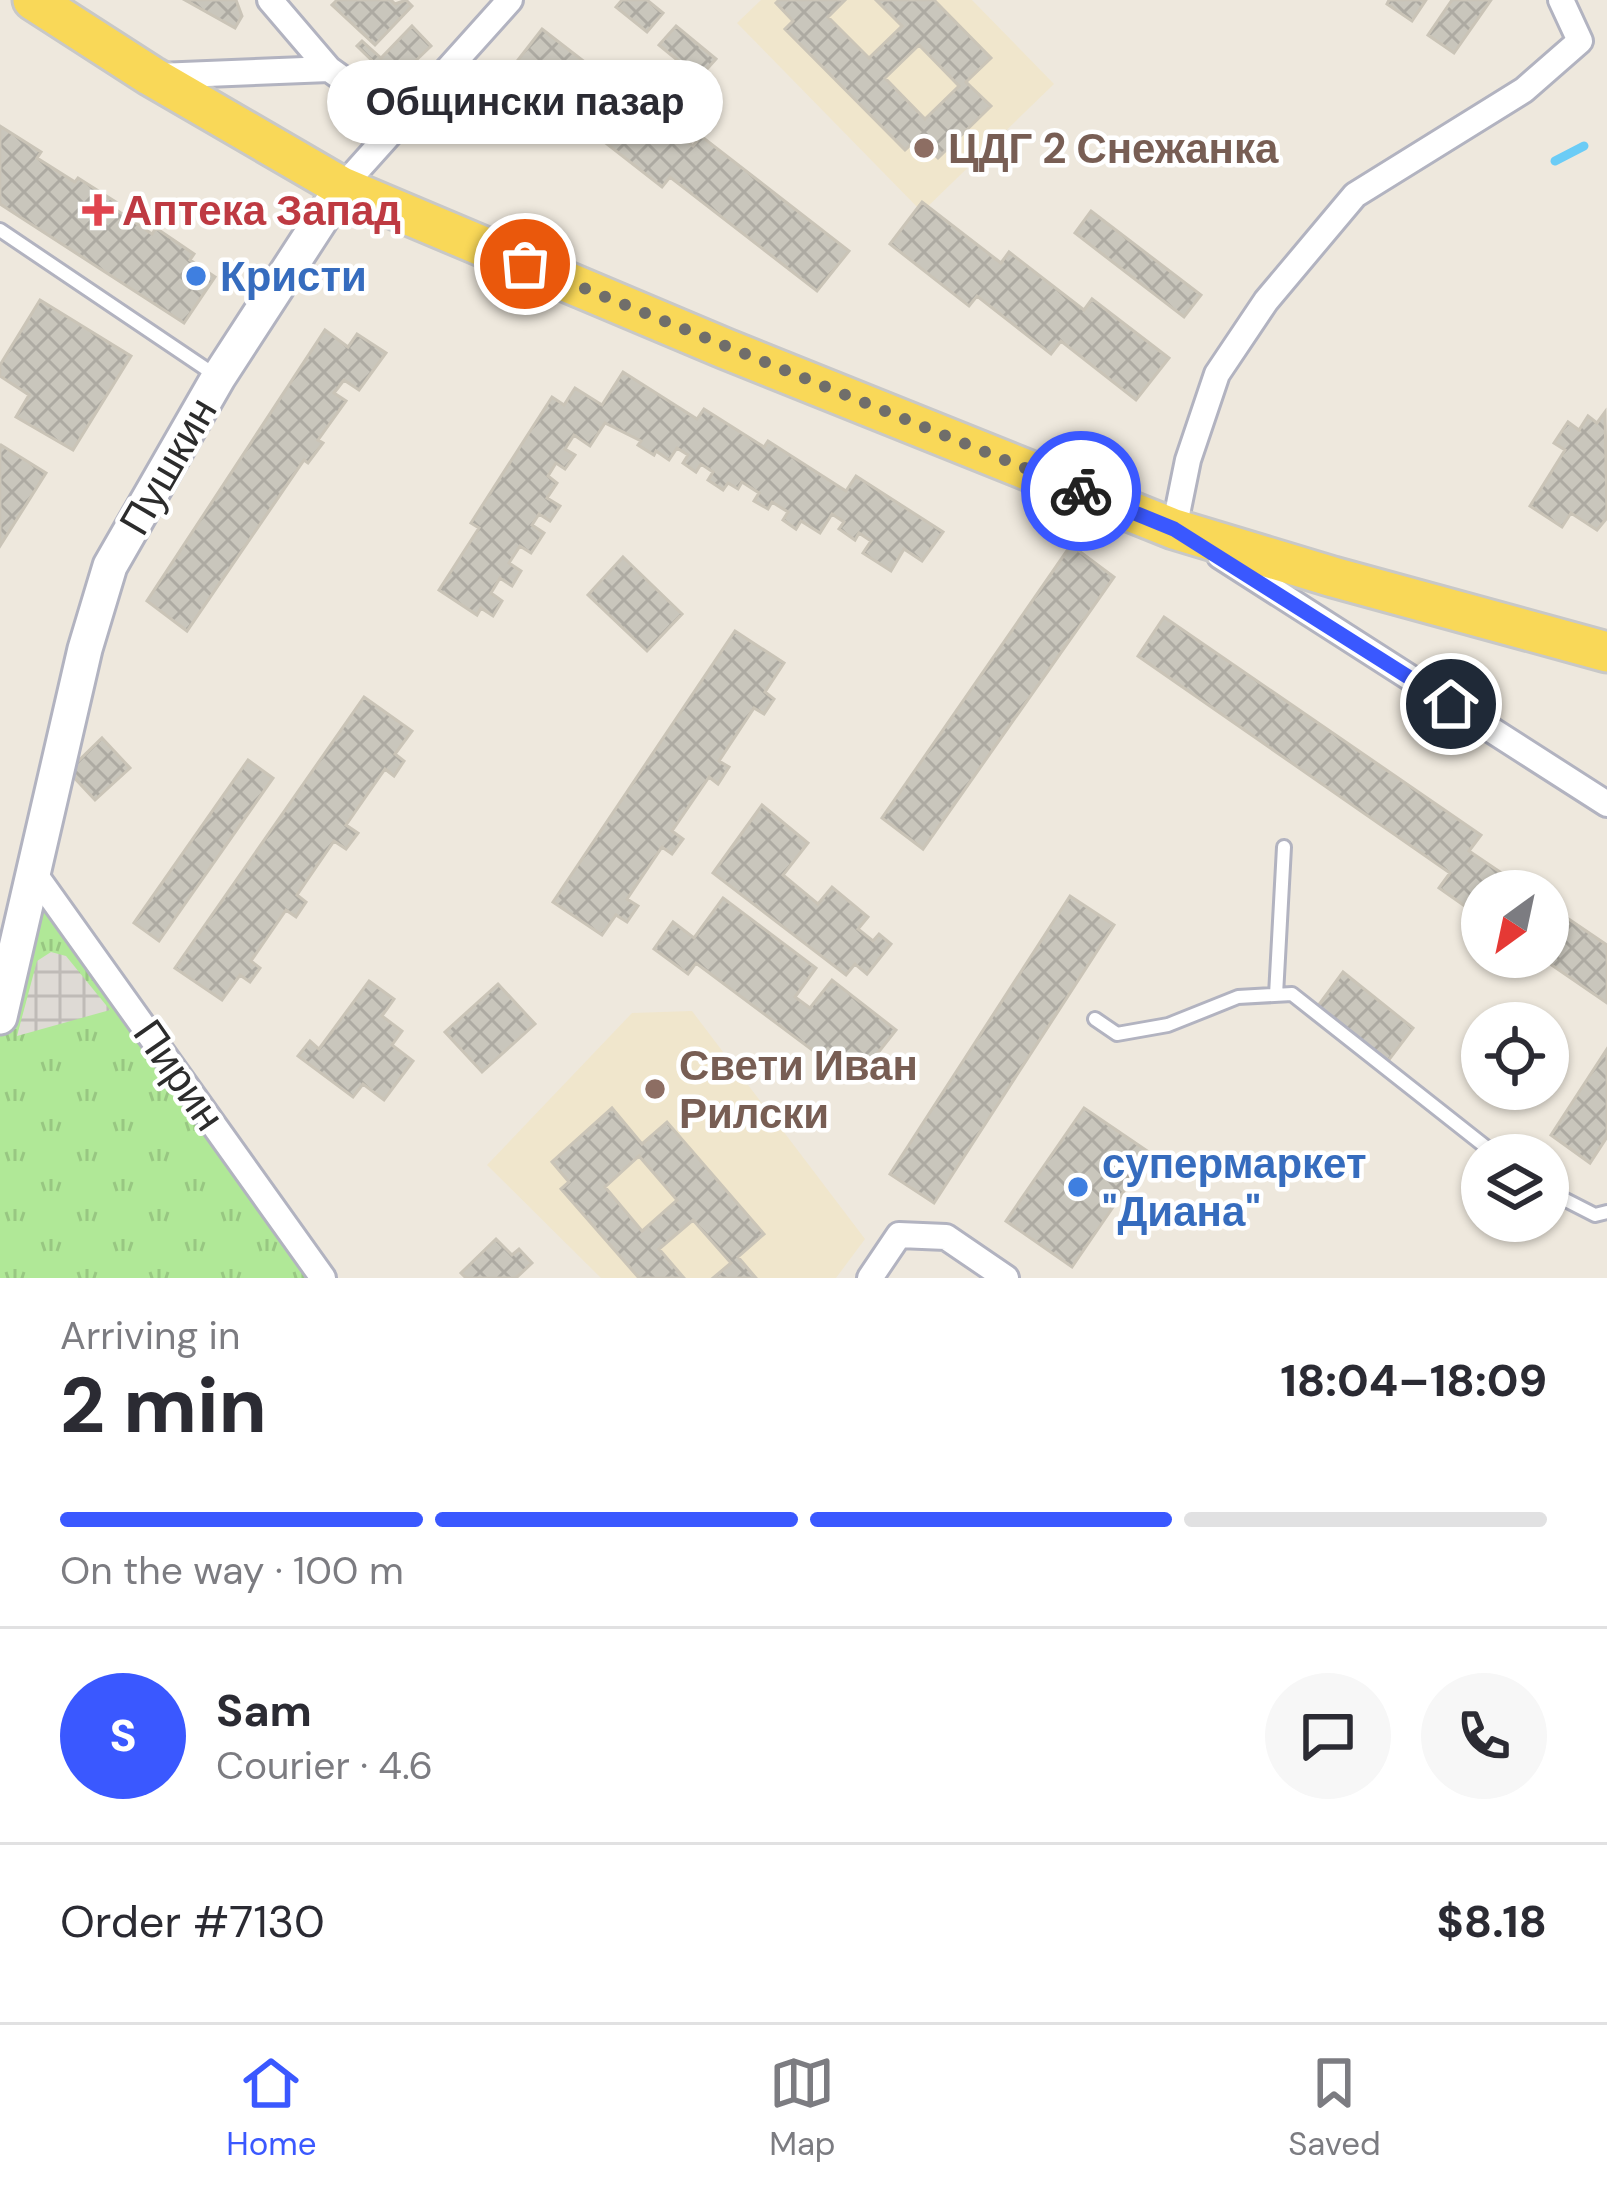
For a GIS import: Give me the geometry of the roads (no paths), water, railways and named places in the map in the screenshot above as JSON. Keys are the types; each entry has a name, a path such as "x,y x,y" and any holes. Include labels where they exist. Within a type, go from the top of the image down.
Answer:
{"main road":[{"path":"33,0 151,76 342,187 726,349 1174,529 1607,652"}],"street":[{"path":"270,0 329,68 400,120"},
{"name":"Пушкин","path":"0,1017 85,649 110,566 218,378 342,187 510,0"},
{"path":"1561,0 1580,41 1524,90 1355,195 1266,302 1216,374 1188,460 1174,529 1607,804"},
{"path":"151,76 329,68"},
{"name":"Пирин","path":"34,873 323,1278"},
{"path":"870,1278 899,1235 946,1237 1006,1278"}],"lane":[{"path":"0,230 218,378"},
{"path":"1276,995 1284,847"},
{"path":"1095,1019 1117,1034 1168,1025 1238,997 1292,994 1469,1134"},
{"path":"1569,1202 1595,1215 1607,1212"}],"waterway":[{"path":"1555,161 1584,146"}],"place":[{"name":"ЦДГ 2 Снежанка","path":"924,148"},
{"name":"Аптека Запад","path":"98,210"},
{"name":"Общински пазар","path":"525,264"},
{"name":"Кристи","path":"196,276"},
{"name":"Свети Иван Рилски","path":"655,1089"},
{"name":"супермаркет \"Диана\"","path":"1078,1187"}]}
